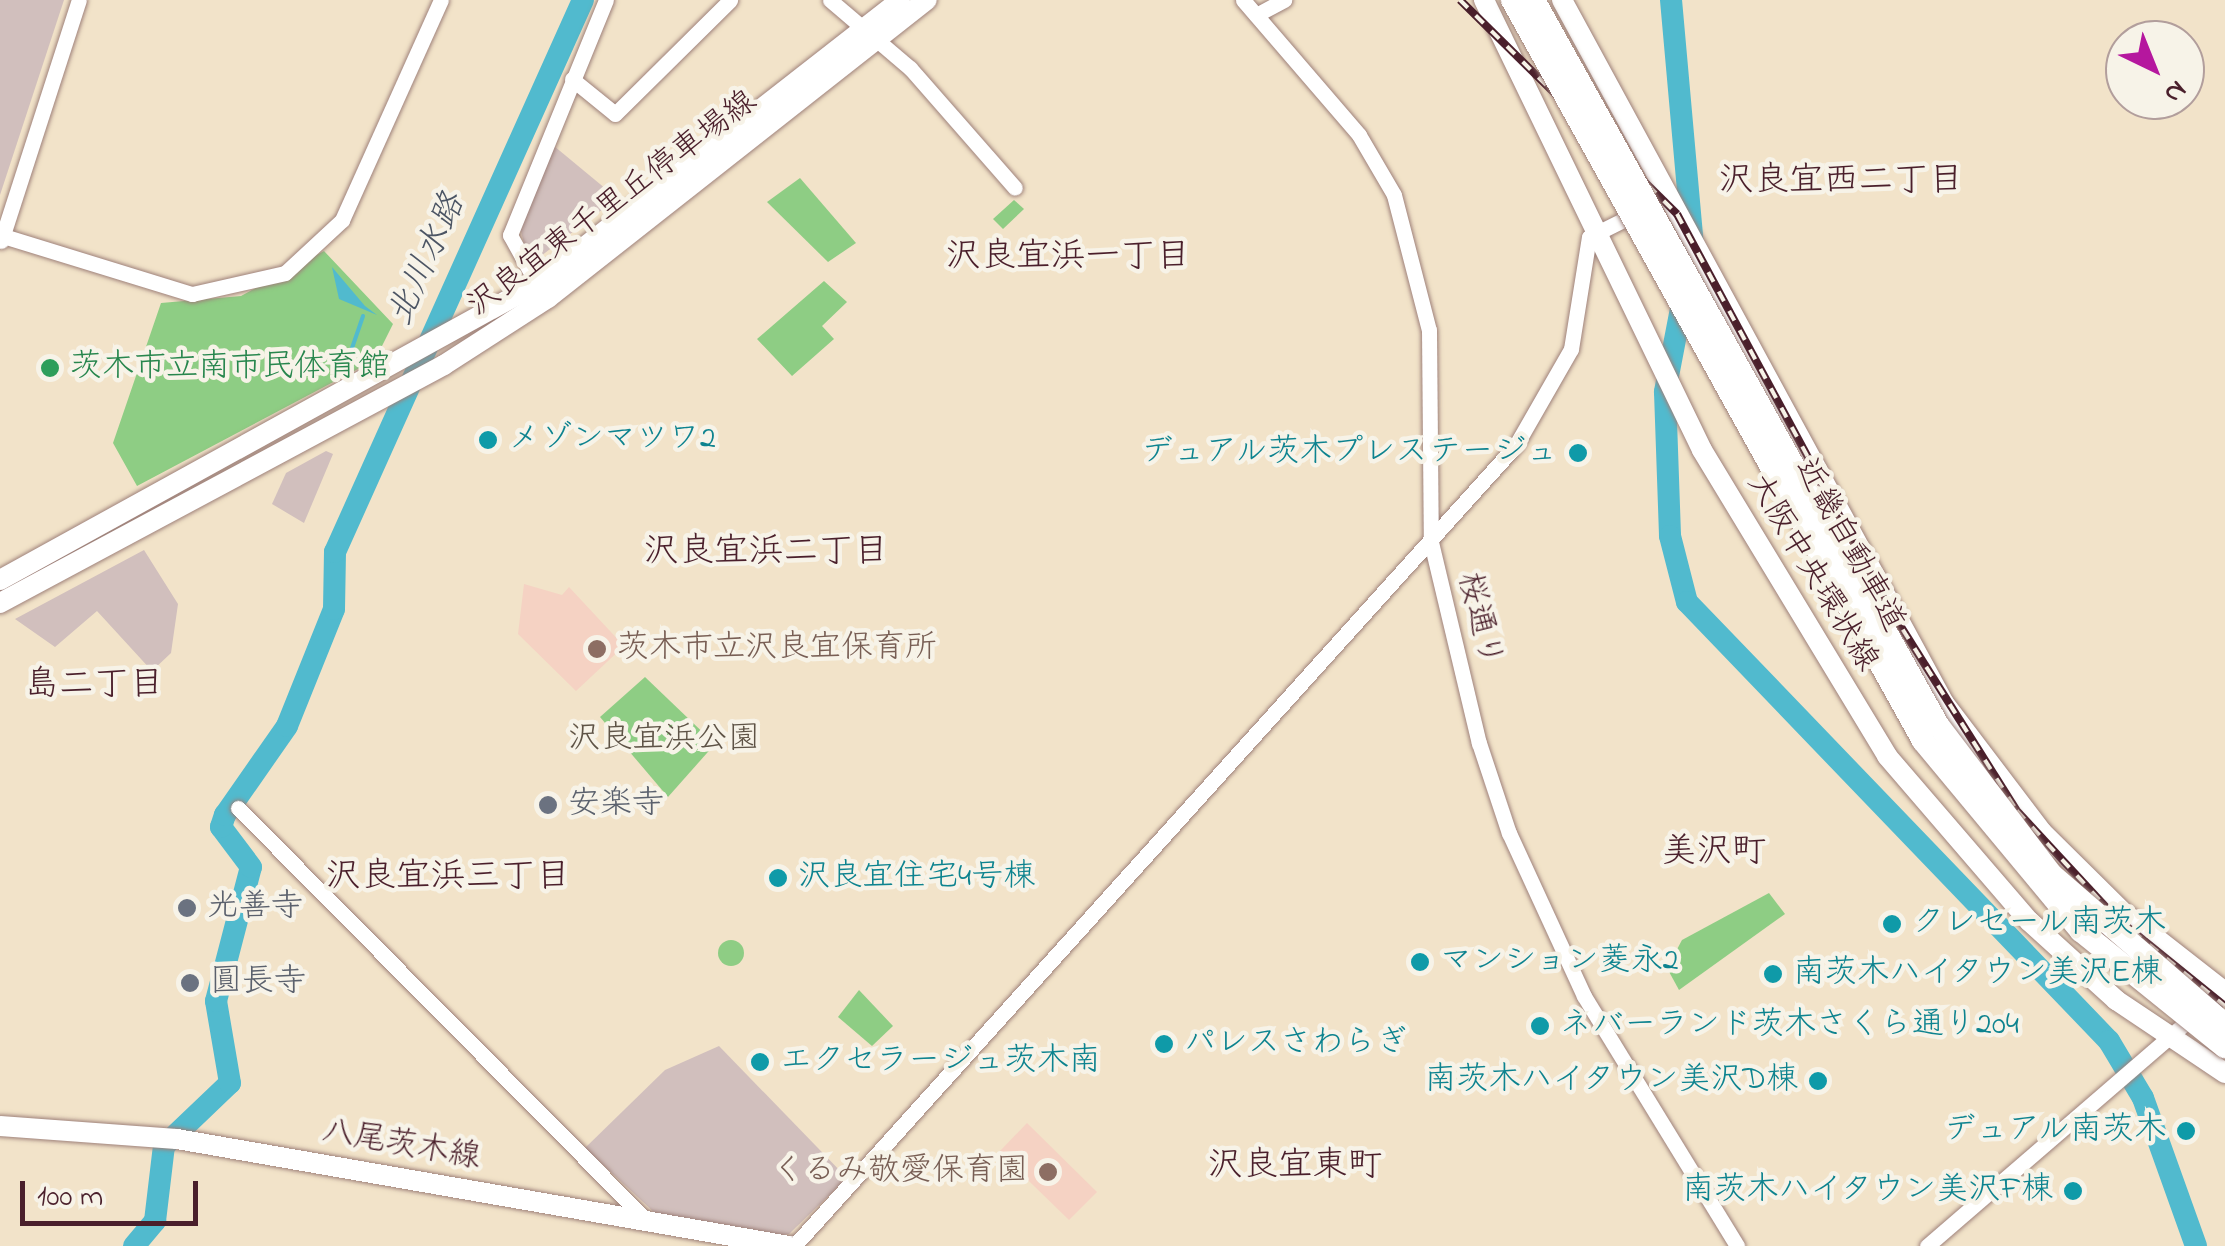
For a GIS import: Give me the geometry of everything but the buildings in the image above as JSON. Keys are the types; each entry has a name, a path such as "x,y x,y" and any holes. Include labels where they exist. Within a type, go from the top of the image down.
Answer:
{"highway":[{"name":"近畿自動車道","path":"1512,0 1923,741 2080,932 2225,1047"},
{"name":"近畿自動車道","path":"1534,0 1938,726 2051,874 2225,1024"}],"main road":[{"name":"沢良宜東千里丘停車場線","path":"0,603 444,364 616,248 869,35 900,0"},
{"name":"沢良宜東千里丘停車場線","path":"0,580 405,364 537,284 869,35 927,0"},
{"path":"1489,12 1558,0"},
{"name":"大阪中央環状線","path":"1558,0 1663,196 1974,748 2100,892 2224,991"},
{"name":"大阪中央環状線","path":"1489,12 1702,450 1887,756 2029,921 2169,1038 2225,1073"},
{"name":"八尾茨木線","path":"0,1126 169,1139 792,1246"}],"street":[{"path":"79,0 1,239 192,294 286,273 342,220 440,0"},
{"path":"537,284 510,235 606,0"},
{"path":"572,79 615,114 730,0"},
{"path":"830,0 869,35 1015,188"},
{"name":"桜通り","path":"1242,0 1359,135 1407,230 1432,365 1430,542 1509,833 1584,996 1737,1246"},
{"path":"1256,16 1284,0"},
{"path":"792,1246 1430,542 1555,390 1581,308 1590,238 1601,237 1663,196"},
{"path":"238,808 648,1222"},
{"path":"1927,1246 2224,991"}],"shaded area":[{"path":"0,0 64,0 0,195"},
{"path":"554,146 612,194 611,203 529,265 520,227"},
{"path":"326,451 333,454 304,523 272,504 286,473"},
{"path":"144,550 178,604 171,653 152,671 97,611 55,647 15,619"},
{"path":"524,584 562,595 569,587 624,646 576,691 518,634"},
{"path":"719,1046 847,1178 789,1234 765,1238 657,1215 585,1148 665,1070"},
{"name":"くるみ敬愛保育園","path":"1027,1123 1097,1192 1069,1220 999,1152"}],"green space":[{"path":"800,178 856,243 828,262 767,202"},
{"path":"1014,200 1024,209 1003,229 993,219"},
{"path":"324,251 393,324 375,360 137,486 113,443 161,303 241,296"},
{"path":"824,281 847,302 822,326 834,339 792,376 757,339"},
{"name":"沢良宜浜公園","path":"645,677 715,744 668,797 600,717"},
{"path":"1769,893 1785,914 1679,990 1667,968 1682,940"},
{"path":"731,940 740,944 744,953 740,962 731,966 722,962 718,953 722,944"},
{"path":"859,990 893,1026 872,1046 838,1017"}],"water":[{"path":"332,267 365,306 377,315 339,299"}],"waterway":[{"name":"北川水路","path":"134,1246 155,1221 164,1146 230,1083 216,1001 251,867 221,827 225,815 287,726 334,609 335,552 583,0"},
{"path":"1671,0 1693,247"},
{"path":"1684,293 1665,392 1670,536 1687,602 2109,1041 2143,1098 2196,1246"},
{"path":"351,351 363,316"}],"railway":[{"path":"1460,0 1677,214 1891,611 2017,811 2115,917 2225,1006"}],"place":[{"name":"茨木市立南市民体育館","path":"50,368"},
{"name":"メゾンマツワ2","path":"488,440"},
{"name":"デュアル茨木プレステージュ","path":"1578,453"},
{"name":"茨木市立沢良宜保育所","path":"597,649"},
{"name":"安楽寺","path":"548,805"},
{"name":"沢良宜住宅4号棟","path":"778,878"},
{"name":"光善寺","path":"187,908"},
{"name":"クレセール南茨木","path":"1892,924"},
{"name":"マンション菱永2","path":"1420,962"},
{"name":"南茨木ハイタウン美沢E棟","path":"1773,974"},
{"name":"圓長寺","path":"190,983"},
{"name":"ネバーランド茨木さくら通り204","path":"1540,1026"},
{"name":"パレスさわらぎ","path":"1164,1044"},
{"name":"エクセラージュ茨木南","path":"760,1062"},
{"name":"南茨木ハイタウン美沢D棟","path":"1818,1081"},
{"name":"デュアル南茨木","path":"2186,1131"},
{"name":"くるみ敬愛保育園","path":"1048,1172"},
{"name":"南茨木ハイタウン美沢F棟","path":"2073,1191"}],"district":[{"name":"沢良宜西二丁目","path":"1841,182"},
{"name":"沢良宜浜一丁目","path":"1068,258"},
{"name":"沢良宜浜二丁目","path":"766,553"},
{"name":"島二丁目","path":"94,686"},
{"name":"美沢町","path":"1714,853"},
{"name":"沢良宜浜三丁目","path":"448,878"},
{"name":"沢良宜東町","path":"1295,1167"}]}
